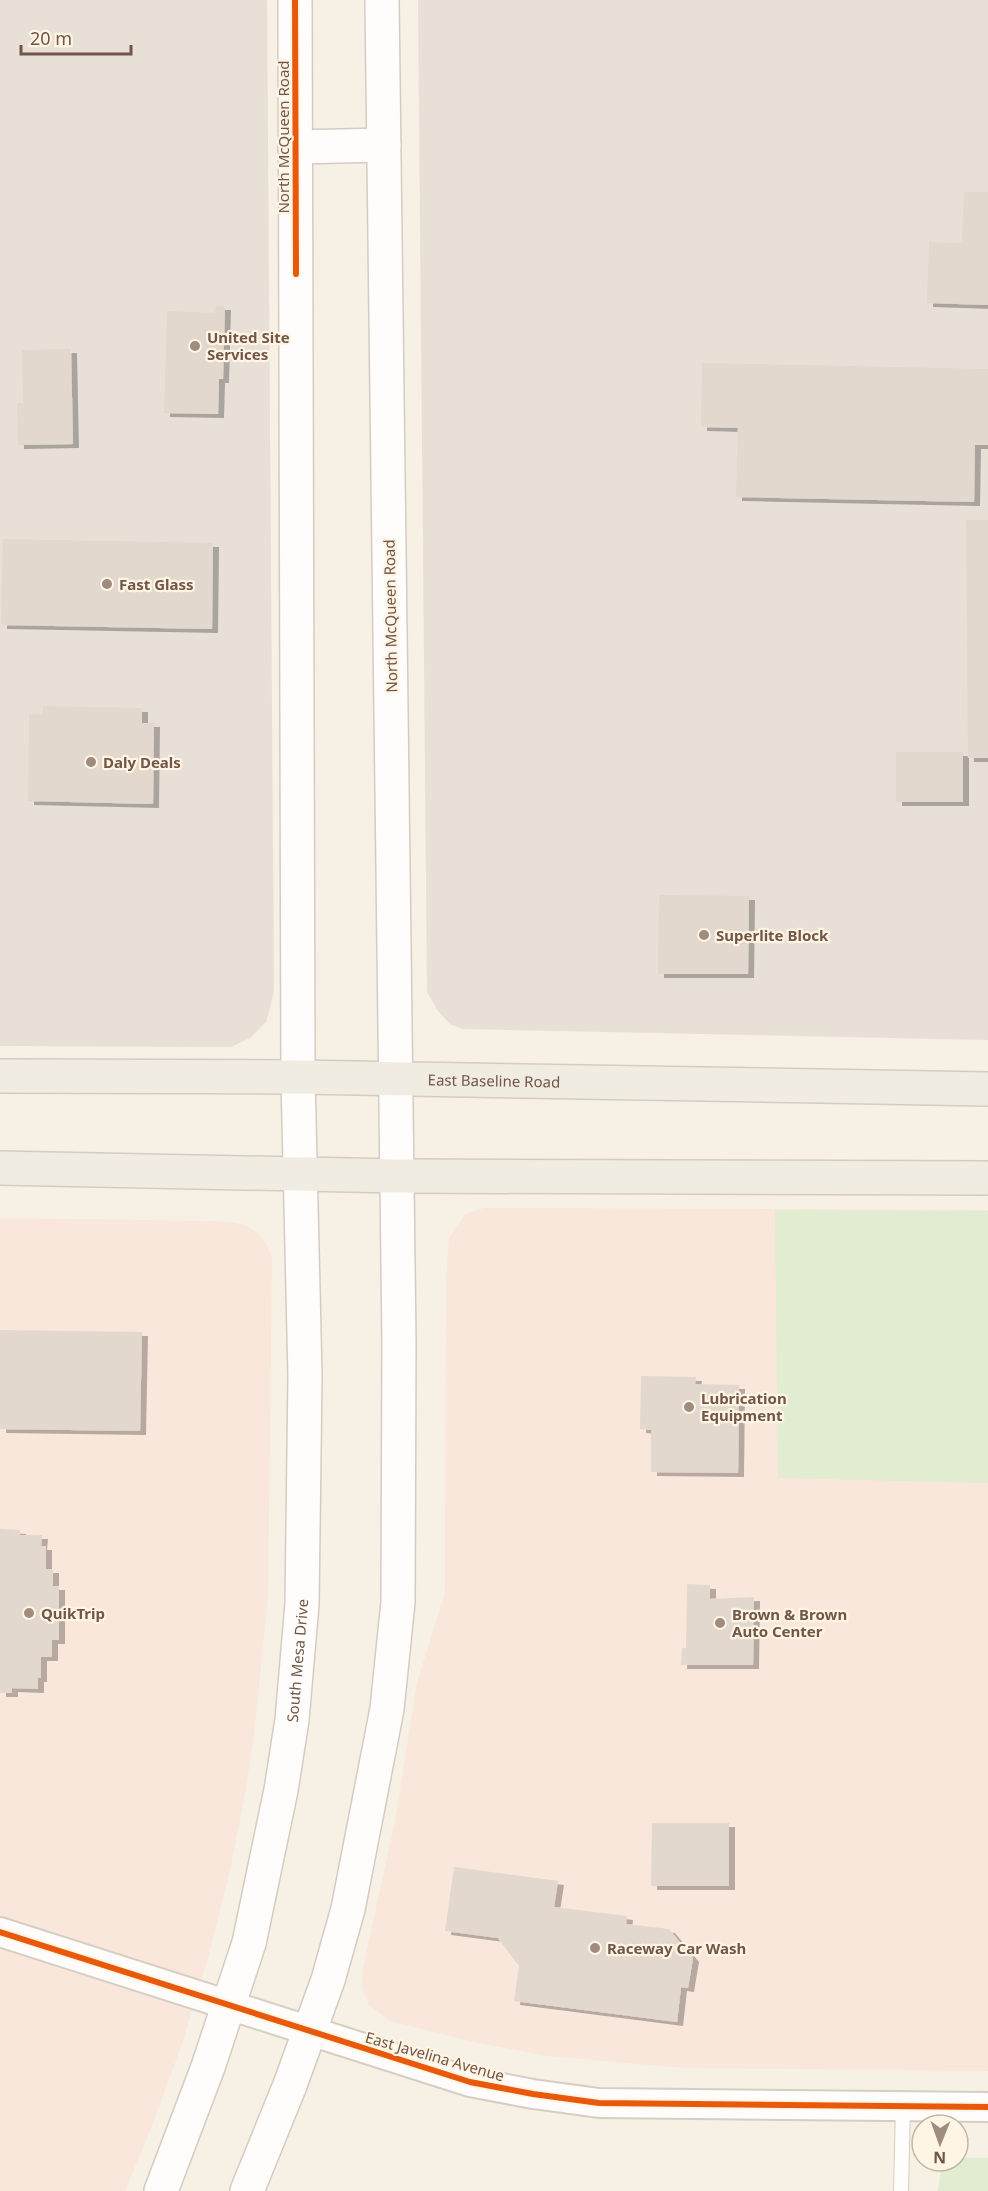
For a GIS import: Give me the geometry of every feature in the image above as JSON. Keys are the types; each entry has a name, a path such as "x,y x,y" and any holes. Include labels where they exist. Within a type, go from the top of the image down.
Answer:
{"main road":[{"name":"North McQueen Road","path":"295,0 299,1111"},
{"name":"North McQueen Road","path":"382,0 397,1176"},
{"path":"295,147 384,145"},
{"name":"East Baseline Road","path":"0,1076 298,1077 988,1089"},
{"name":"South Mesa Drive","path":"161,2191 208,2067 249,1943 281,1790 292,1720 302,1604 305,1490 305,1376 299,1111"},
{"path":"0,1168 397,1176 988,1178"},
{"path":"247,2191 290,2085 328,1980 348,1909 387,1709 398,1579 397,1176"}],"street":[{"name":"East Javelina Avenue","path":"0,1932 470,2082 532,2094 599,2103 988,2107"}],"lane":[{"path":"902,2191 903,2106"}],"shaded area":[{"path":"0,0 267,0 274,992 266,1022 250,1038 231,1047 0,1046"},
{"path":"418,0 988,0 988,1040 462,1029 450,1024 438,1011 427,992"},
{"path":"484,1208 988,1210 988,2071 684,2068 547,2056 479,2043 390,2021 369,2005 362,1988 363,1968 395,1821 417,1683 445,1592 446,1280 449,1238 465,1214"},
{"path":"0,1218 236,1223 247,1226 259,1234 272,1258 268,1596 254,1735 244,1799 229,1875 209,1954 181,2047 125,2191 0,2191"}],"green space":[{"path":"775,1210 988,1211 988,1483 778,1478"},
{"path":"970,2158 988,2158 988,2191 938,2191 941,2173 970,2173"}],"building":[{"path":"964,192 988,192 988,305 927,303 929,242 962,243"},
{"name":"United Site Services","path":"216,306 225,306 223,379 219,379 218,414 164,413 167,311 215,313"},
{"path":"71,349 73,444 18,445 17,403 23,403 22,350"},
{"path":"702,363 988,369 988,445 975,445 974,502 736,497 738,428 701,427"},
{"path":"966,520 988,520 988,758 968,758"},
{"name":"Fast Glass","path":"3,539 213,543 212,629 1,625"},
{"name":"Daly Deals","path":"43,706 142,708 142,723 154,723 153,804 28,801 29,714 43,714"},
{"path":"896,752 963,752 963,802 896,802"},
{"name":"Superlite Block","path":"659,895 749,896 748,974 658,974"},
{"path":"0,1330 142,1332 140,1431 0,1429"},
{"name":"Lubrication Equipment","path":"641,1376 696,1377 695,1384 739,1385 738,1473 651,1472 651,1430 640,1429"},
{"name":"QuikTrip","path":"0,1529 20,1530 20,1535 42,1535 41,1546 46,1546 46,1569 53,1569 53,1586 59,1586 59,1640 52,1640 52,1657 41,1657 41,1678 38,1678 38,1689 12,1688 12,1693 0,1693"},
{"name":"Brown & Brown Auto Center","path":"687,1584 710,1585 710,1599 754,1597 753,1665 681,1665 682,1648 686,1648"},
{"path":"652,1823 729,1823 729,1886 651,1886"},
{"name":"Raceway Car Wash","path":"454,1867 558,1881 554,1907 627,1916 626,1924 669,1929 693,1958 688,1988 681,1987 677,2022 514,2001 519,1966 498,1938 445,1931"}],"cycle path":[{"path":"295,0 296,274"},
{"path":"0,1932 470,2082 533,2094 599,2103 988,2107"}],"place":[{"name":"United Site Services","path":"195,346"},
{"name":"Fast Glass","path":"107,584"},
{"name":"Daly Deals","path":"91,762"},
{"name":"Superlite Block","path":"704,935"},
{"name":"Lubrication Equipment","path":"689,1407"},
{"name":"QuikTrip","path":"29,1613"},
{"name":"Brown & Brown Auto Center","path":"720,1623"},
{"name":"Raceway Car Wash","path":"595,1948"}]}
